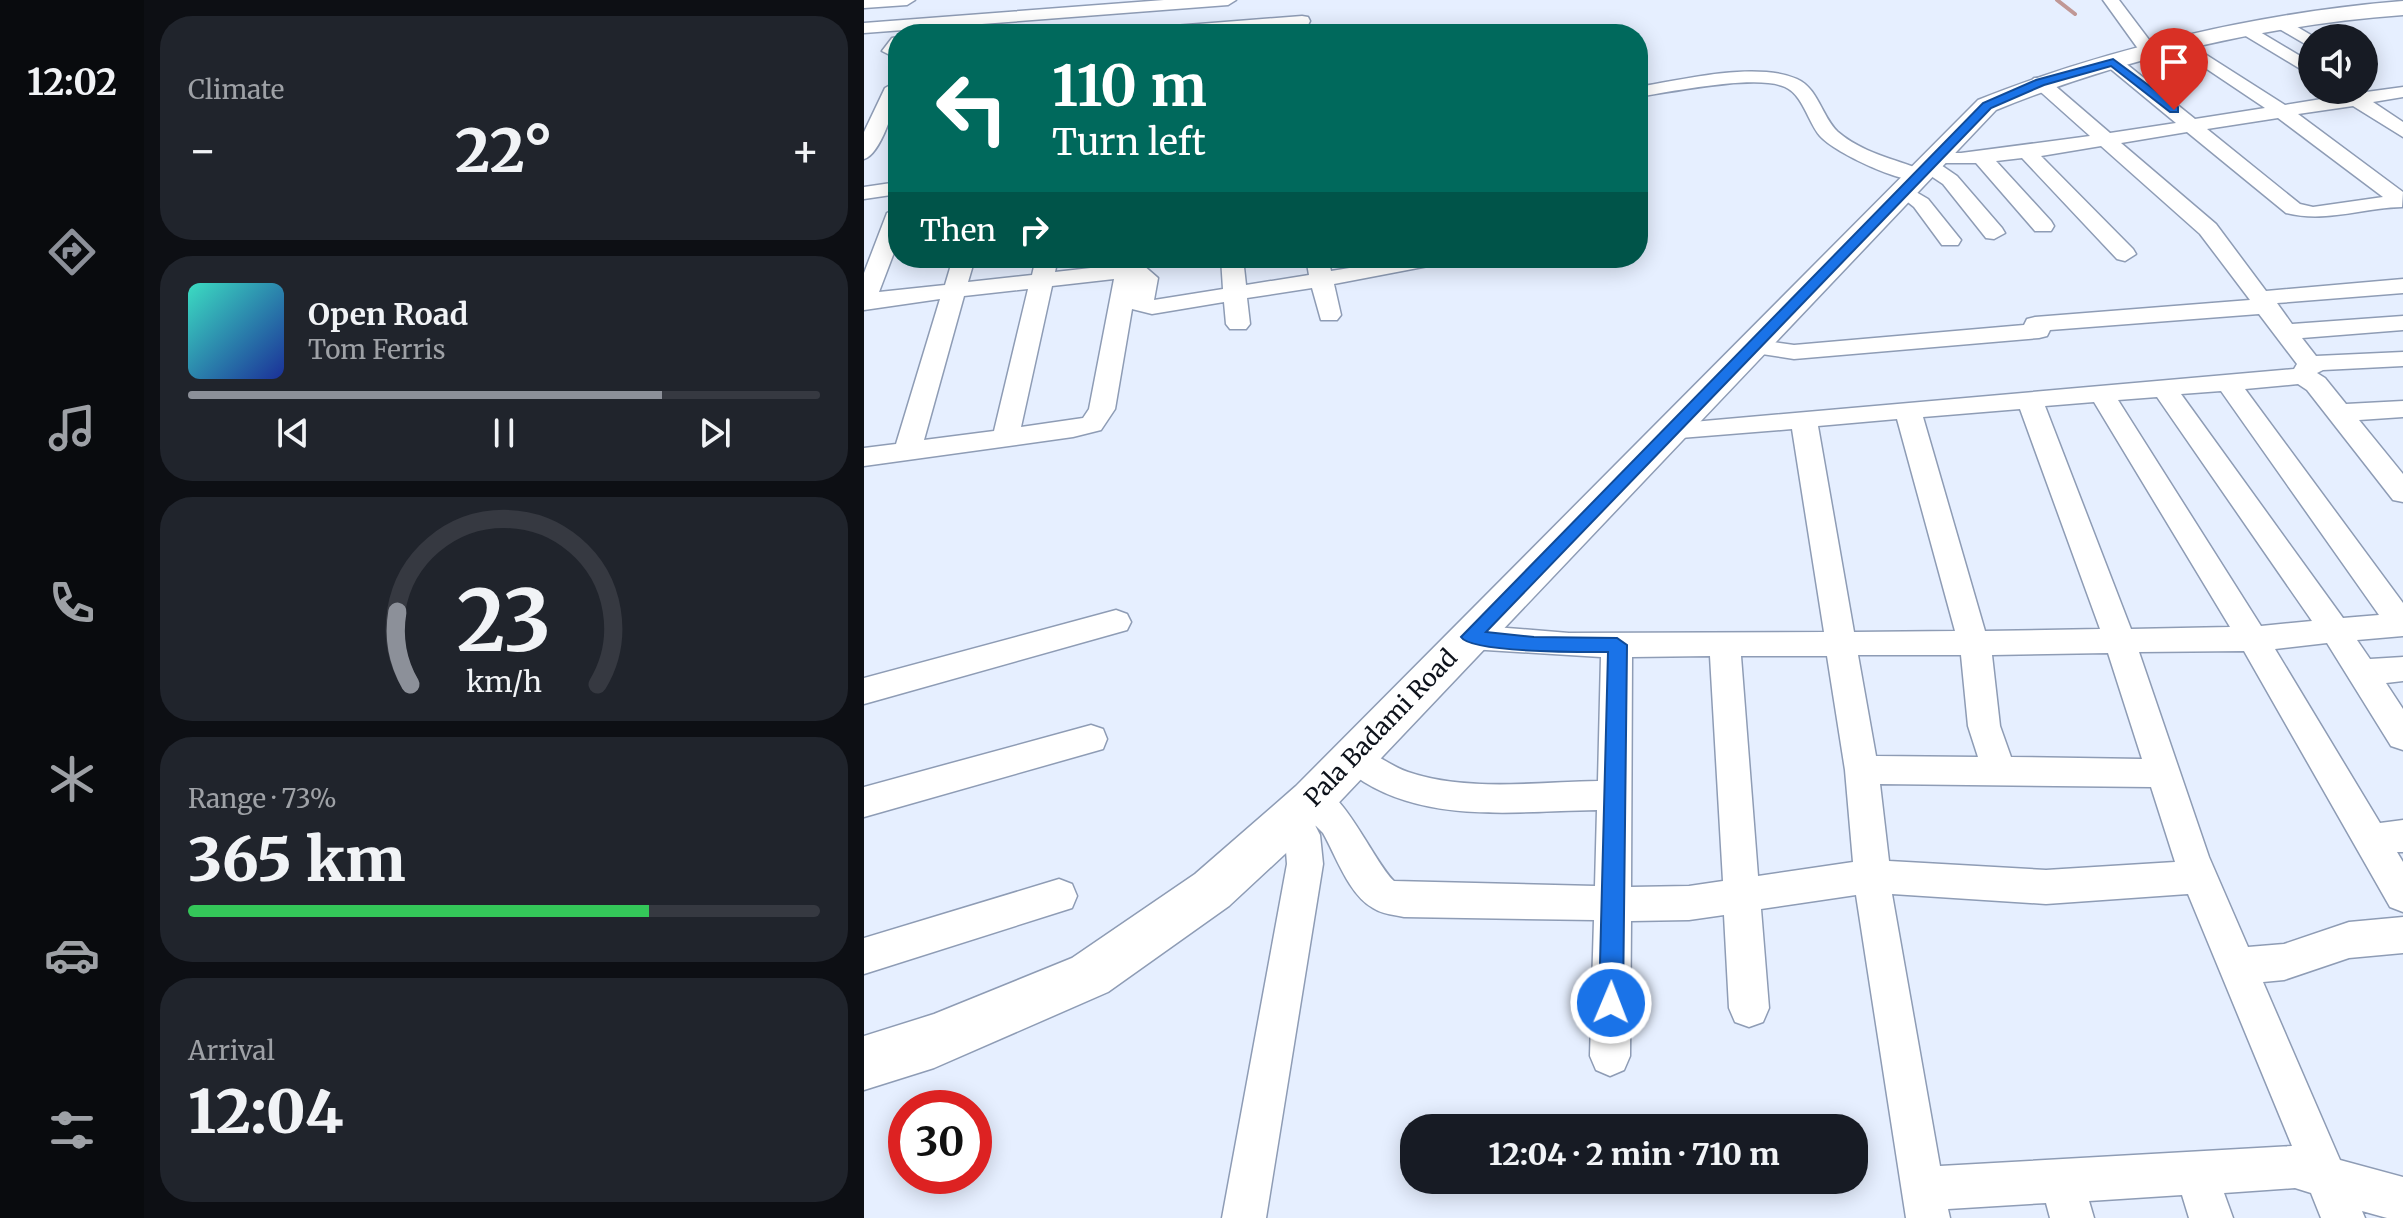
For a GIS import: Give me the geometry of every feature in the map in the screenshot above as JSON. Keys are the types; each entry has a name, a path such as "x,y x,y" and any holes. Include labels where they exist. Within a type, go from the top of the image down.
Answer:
{"main road":[{"name":"Pala Badami Road","path":"864,1063 934,1041 1090,975 1212,890 1302,810 1987,105 2040,82 2167,49 2333,14 2403,8"}],"street":[{"path":"864,3 907,0"},
{"path":"908,24 922,0"},
{"path":"965,24 1111,5 1146,8 1228,0"},
{"path":"1300,24 1307,0"},
{"path":"2111,0 2167,49 2281,111 2402,200"},
{"path":"1144,24 1146,8"},
{"path":"2266,27 2298,38"},
{"path":"2266,27 2298,58"},
{"path":"864,28 888,30"},
{"path":"2113,62 2279,199 2302,212 2402,200"},
{"path":"1648,91 1753,78 1785,80 1800,89 1830,136 1862,154 1950,180 1994,233"},
{"path":"2040,82 2208,229 2286,332 2316,384 2403,493"},
{"path":"2378,84 2399,96"},
{"path":"2378,95 2399,96"},
{"path":"867,142 888,96"},
{"path":"1922,172 1982,158 2194,126 2309,104"},
{"path":"2364,104 2403,131"},
{"path":"867,142 888,135"},
{"path":"2027,152 2125,254"},
{"path":"1982,158 2043,226"},
{"path":"1922,172 1921,203 1950,240"},
{"path":"864,193 888,189"},
{"path":"888,239 864,301 954,290 1044,269 1005,439"},
{"path":"907,452 961,268"},
{"path":"864,457 1084,427 1099,417 1127,268"},
{"path":"1135,268 1145,274 1147,282 1141,306 1145,307 1236,293 1319,268 1329,315"},
{"path":"1233,268 1238,324"},
{"path":"1751,346 1794,352 2403,286"},
{"path":"2286,332 2403,323"},
{"path":"1668,431 2227,382 2403,359"},
{"path":"1470,637 1534,644 1617,645 2120,641 2253,639 2402,624 2227,382"},
{"path":"2164,388 2335,631 2403,736"},
{"path":"2101,393 2253,639 2386,838 2403,895"},
{"path":"2030,400 2120,641 2199,877 2343,1218"},
{"path":"2341,413 2403,409"},
{"path":"1908,411 1976,652 1984,726 1999,771"},
{"path":"1804,421 1862,770 1877,925 1926,1204 2067,1199 2195,1171 2295,1167 2403,1199"},
{"path":"864,691 1116,622"},
{"path":"1610,1056 1617,645"},
{"path":"1725,645 1749,1008"},
{"path":"2362,672 2403,669"},
{"path":"864,802 1091,739"},
{"path":"1353,758 1400,784 1424,791 1495,795 1614,795"},
{"path":"1862,770 2163,773"},
{"path":"1244,1218 1305,864 1302,810 1335,822 1369,881 1384,896 1404,900 1689,903 1871,876 2046,887 2199,877"},
{"path":"864,956 1059,896"},
{"path":"2235,967 2284,962 2349,940 2403,935"},
{"path":"2195,1171 2211,1218"}],"waterway":[{"path":"2057,0 2075,14"}],"route":[{"path":"1611,1003 1617,645 1510,643 1470,637 1987,105 2040,82 2113,62 2174,110"}]}
